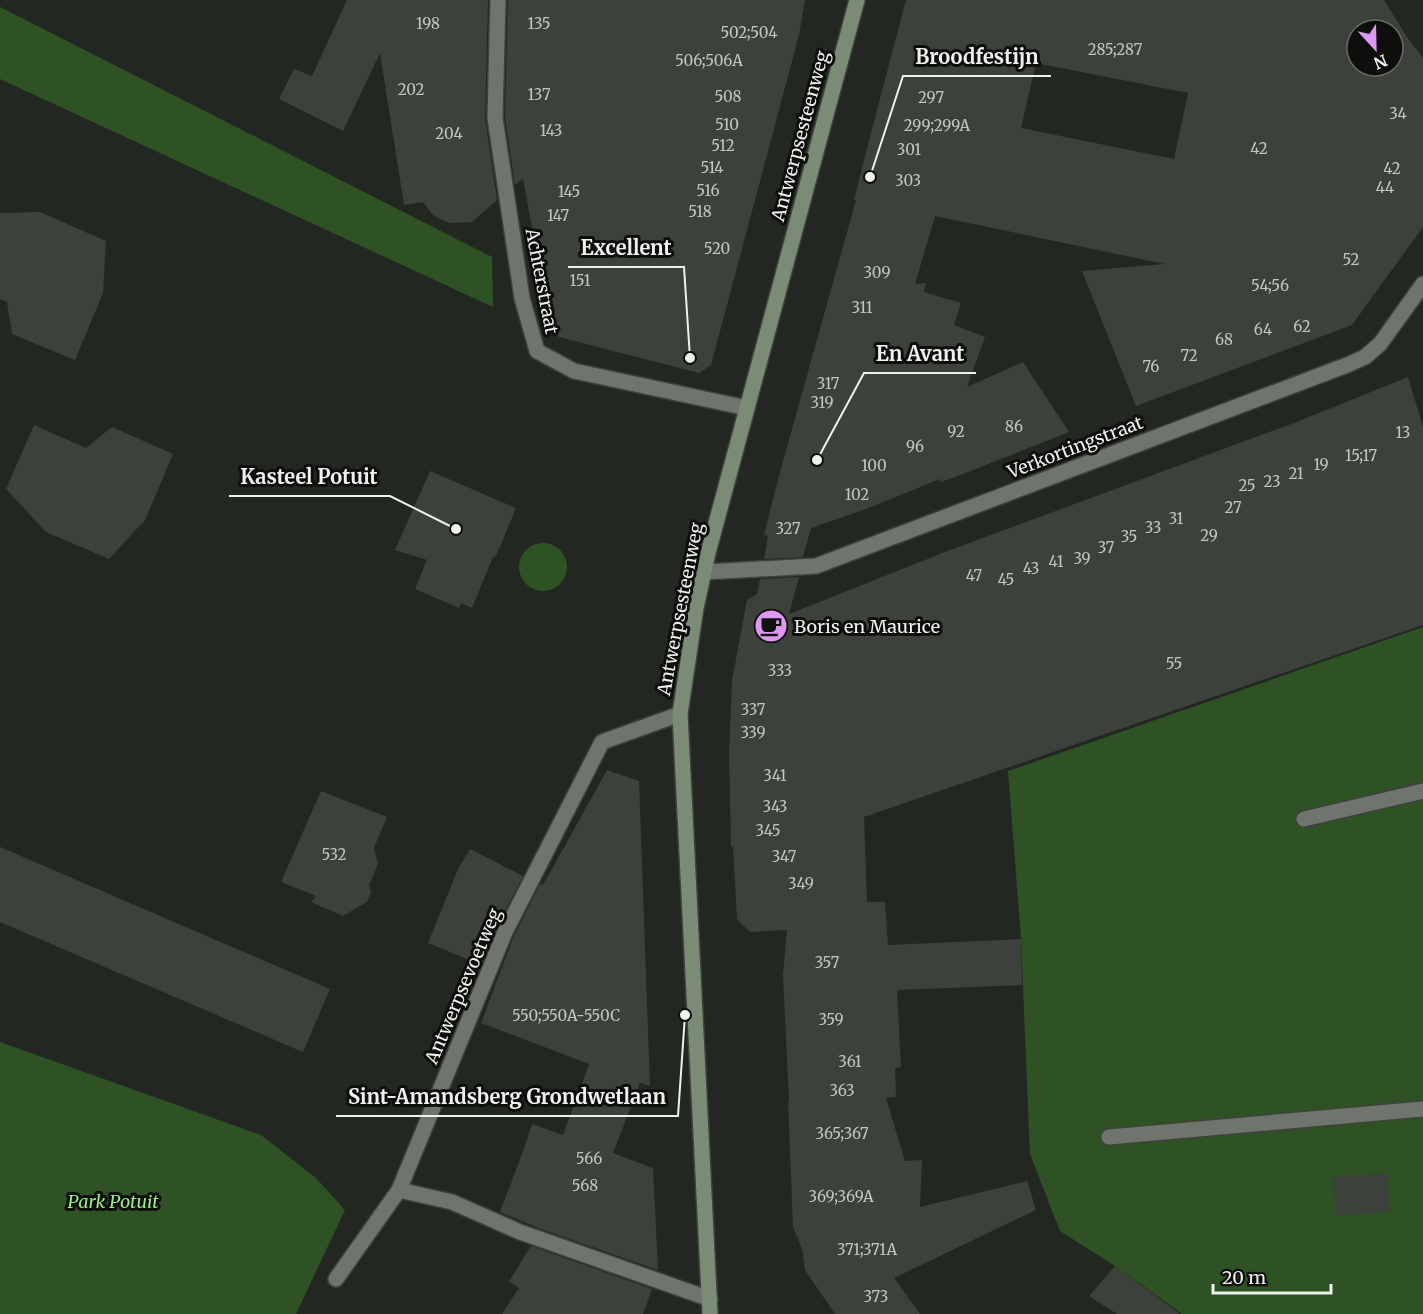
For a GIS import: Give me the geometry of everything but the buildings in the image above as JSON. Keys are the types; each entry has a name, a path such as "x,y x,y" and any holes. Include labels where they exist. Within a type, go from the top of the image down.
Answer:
{"main road":[{"name":"Antwerpsesteenweg","path":"710,1306 680,714 696,608 704,572 857,0"}],"street":[{"name":"Achterstraat","path":"498,0 495,118 522,298 537,351 574,371 747,408"},
{"name":"Verkortingstraat","path":"704,572 816,566 1347,365 1365,357 1380,344 1423,285"},
{"name":"Antwerpsevoetweg","path":"336,1279 399,1190 505,932 602,742 680,714"},
{"path":"1304,819 1423,791"},
{"path":"1109,1137 1423,1109"},
{"path":"399,1190 452,1202 520,1232 710,1306"}],"green space":[{"path":"0,7 492,257 493,307 0,79"},
{"path":"538,543 548,543 563,553 567,567 566,576 557,587 548,591 538,591 523,581 519,572 519,562 529,547"},
{"path":"1423,627 1423,1314 1182,1314 1115,1266 1060,1231 1030,1154 1021,939 1008,771"},
{"name":"Park Potuit","path":"0,1042 261,1135 316,1178 345,1210 296,1314 0,1314"}],"place":[{"name":"Broodfestijn","path":"870,177"},
{"name":"Excellent","path":"690,358"},
{"name":"En Avant","path":"817,460"},
{"name":"Kasteel Potuit","path":"456,529"},
{"name":"Boris en Maurice","path":"771,626"},
{"name":"Sint-Amandsberg Grondwetlaan","path":"685,1015"}]}
